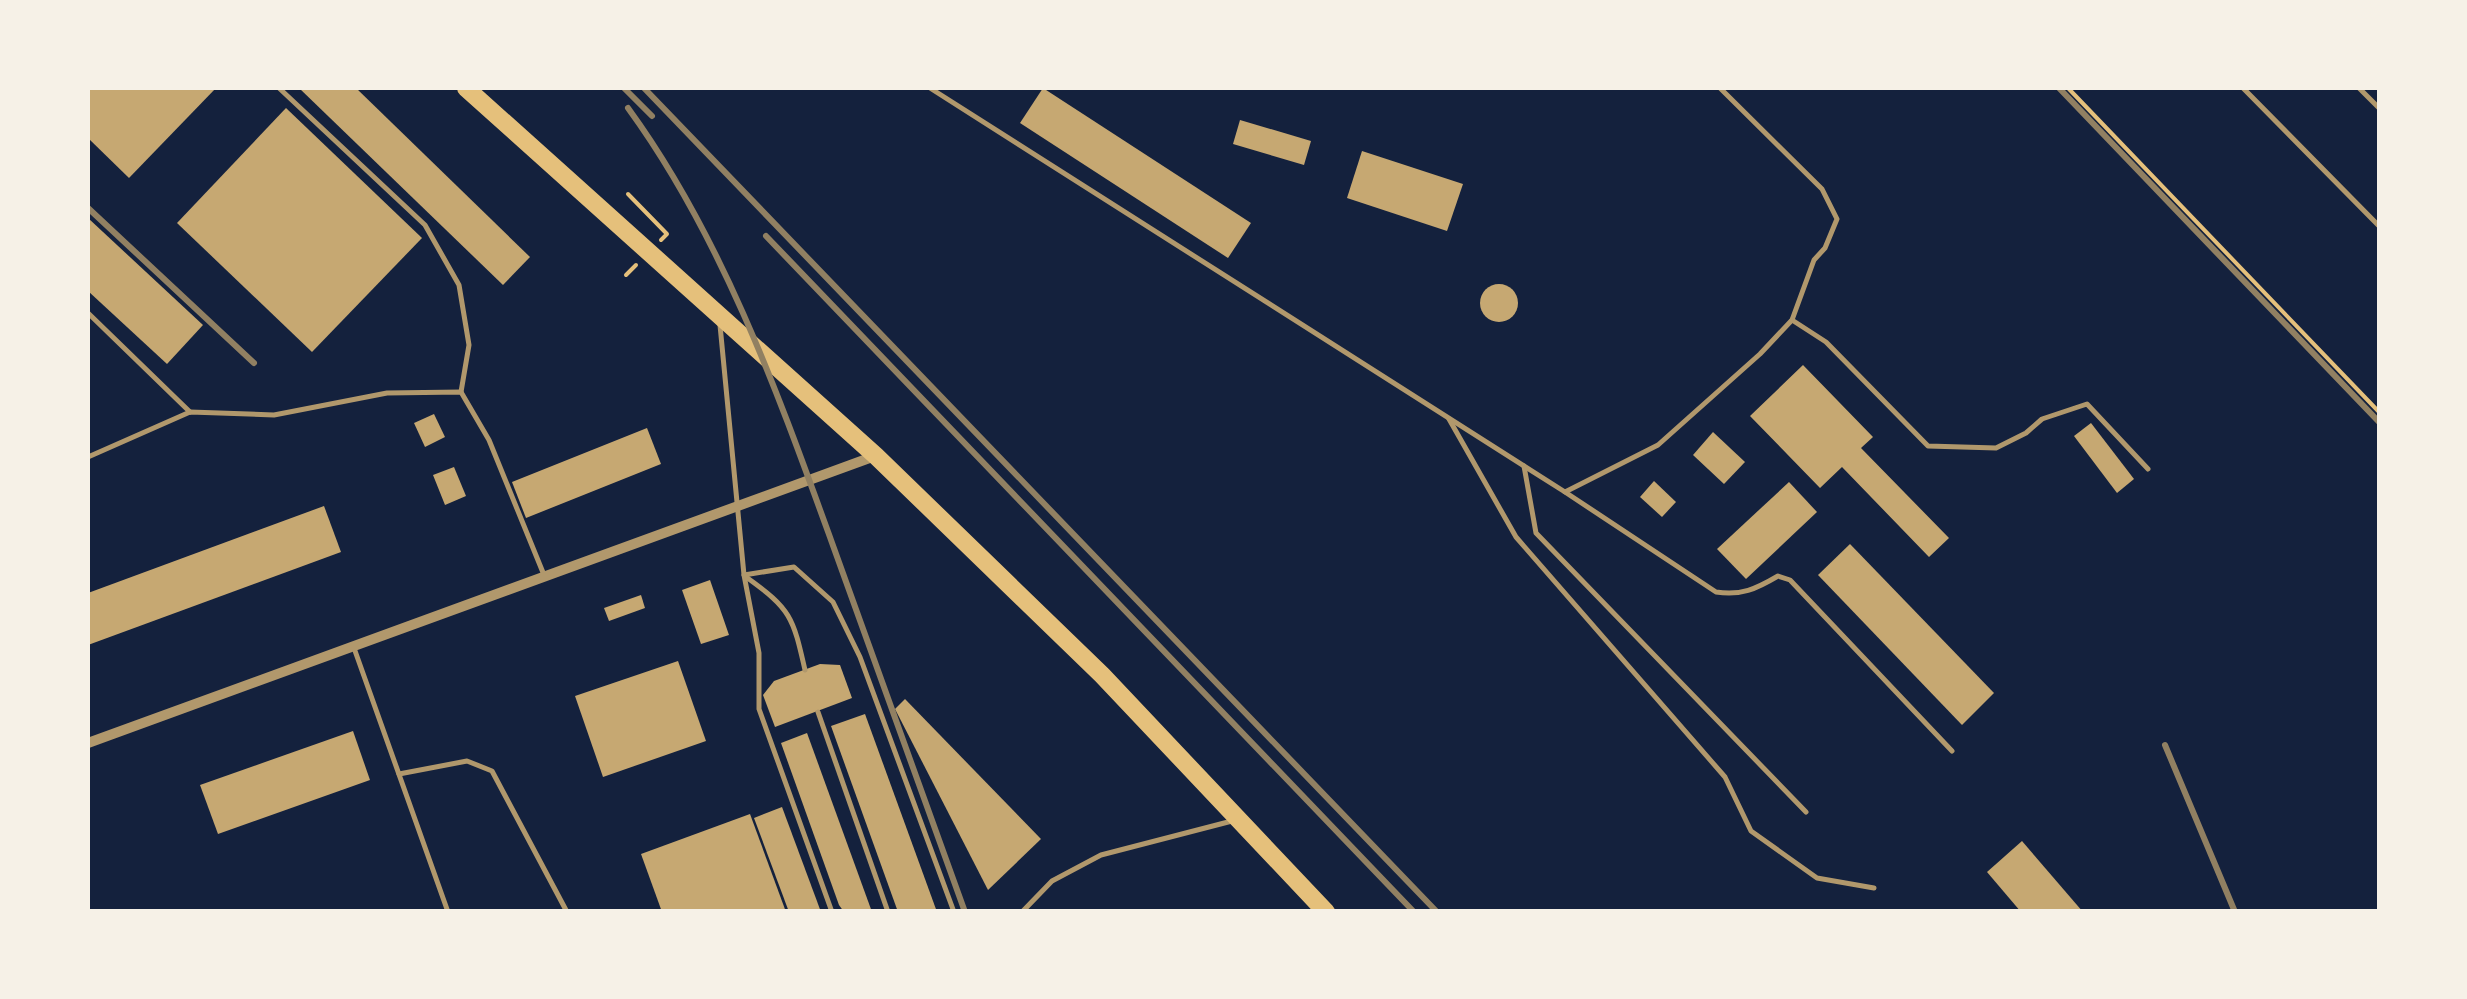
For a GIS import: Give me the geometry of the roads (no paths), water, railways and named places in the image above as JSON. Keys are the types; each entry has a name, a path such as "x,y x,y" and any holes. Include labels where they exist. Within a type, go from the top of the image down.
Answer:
{"highway":[{"path":"466,88 876,456 1102,675 1326,912"}],"street":[{"path":"88,743 876,456"}],"lane":[{"path":"279,88 426,226 459,286 469,345 461,392 489,440 545,578"},
{"path":"930,88 1566,492 1716,592 1736,595 1778,576 1790,580 1952,751"},
{"path":"1566,492 1658,445 1760,354 1792,320 1814,260 1825,248 1837,219 1822,188 1720,88"},
{"path":"2243,88 2380,227"},
{"path":"2359,88 2380,109"},
{"path":"88,313 190,412"},
{"path":"720,318 744,575 759,653 759,709 832,912"},
{"path":"1792,320 1826,342 1928,446 1996,448 2026,433 2042,419 2087,404 2148,469"},
{"path":"88,456 190,412 274,415 387,392 461,392"},
{"path":"1447,417 1516,537 1725,777 1752,831 1816,878 1874,888"},
{"path":"1524,466 1536,533 1806,812"},
{"path":"744,575 794,567 833,602 860,656 954,912"},
{"path":"744,575 779,600 795,628 805,670"},
{"path":"354,648 448,912"},
{"path":"818,712 888,912"},
{"path":"399,774 467,762 492,771 567,912"},
{"path":"1022,912 1052,881 1101,855 1240,819"}],"railway":[{"path":"624,88 652,116"},
{"path":"644,88 1437,912"},
{"path":"2059,88 2380,423"},
{"path":"628,108 692,209 768,372 965,912"},
{"path":"88,208 254,363"},
{"path":"766,236 1414,912"},
{"path":"2165,745 2235,912"}]}
